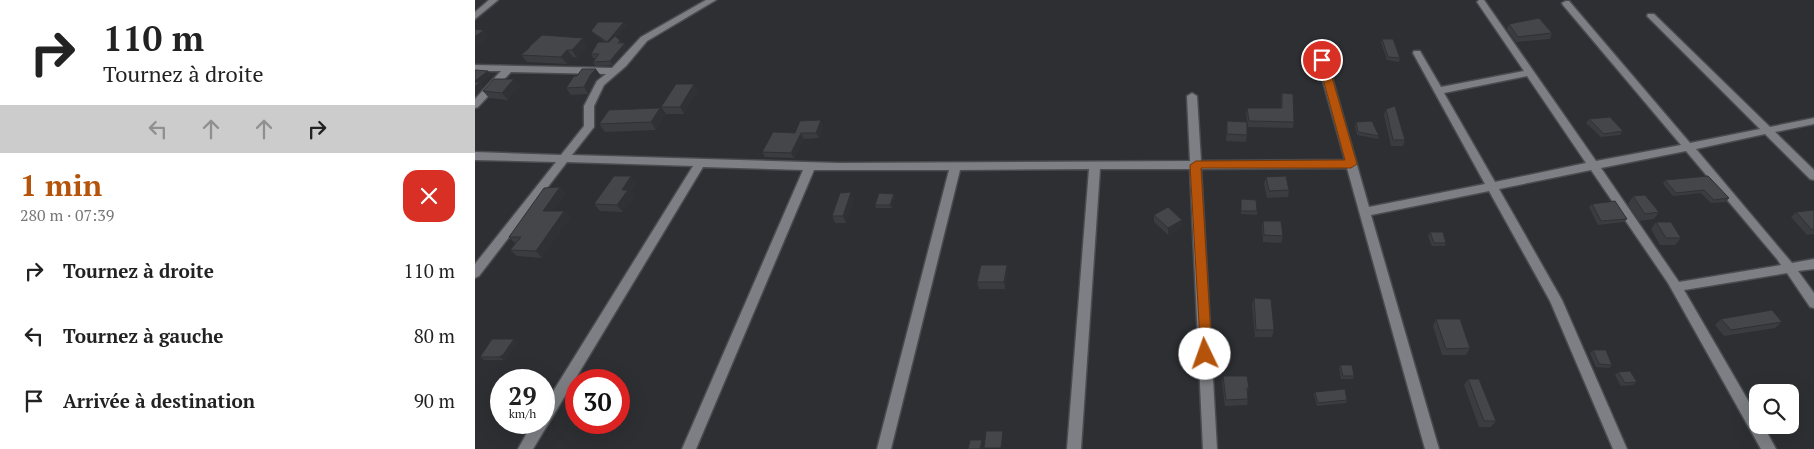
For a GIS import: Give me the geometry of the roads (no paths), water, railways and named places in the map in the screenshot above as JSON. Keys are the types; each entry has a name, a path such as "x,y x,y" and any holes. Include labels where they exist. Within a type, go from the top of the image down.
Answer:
{"street":[{"path":"475,16 494,0"},
{"path":"475,273 589,127 589,106 600,83 612,71 623,64 644,39 712,0"},
{"path":"1481,2 1676,287 1769,449"},
{"path":"1566,2 1789,268 1814,303"},
{"path":"1651,16 1814,176"},
{"path":"1417,52 1556,300 1620,449"},
{"path":"1322,60 1432,449"},
{"path":"475,68 612,71"},
{"path":"475,105 508,69"},
{"path":"1438,91 1530,72"},
{"path":"1192,96 1210,449"},
{"path":"1365,212 1814,121"},
{"path":"475,156 810,166 1351,164"},
{"path":"555,400 700,163"},
{"path":"884,449 956,165"},
{"path":"1074,449 1095,165"},
{"path":"689,449 810,166"},
{"path":"1676,287 1814,264"},
{"path":"525,449 534,434"}]}
